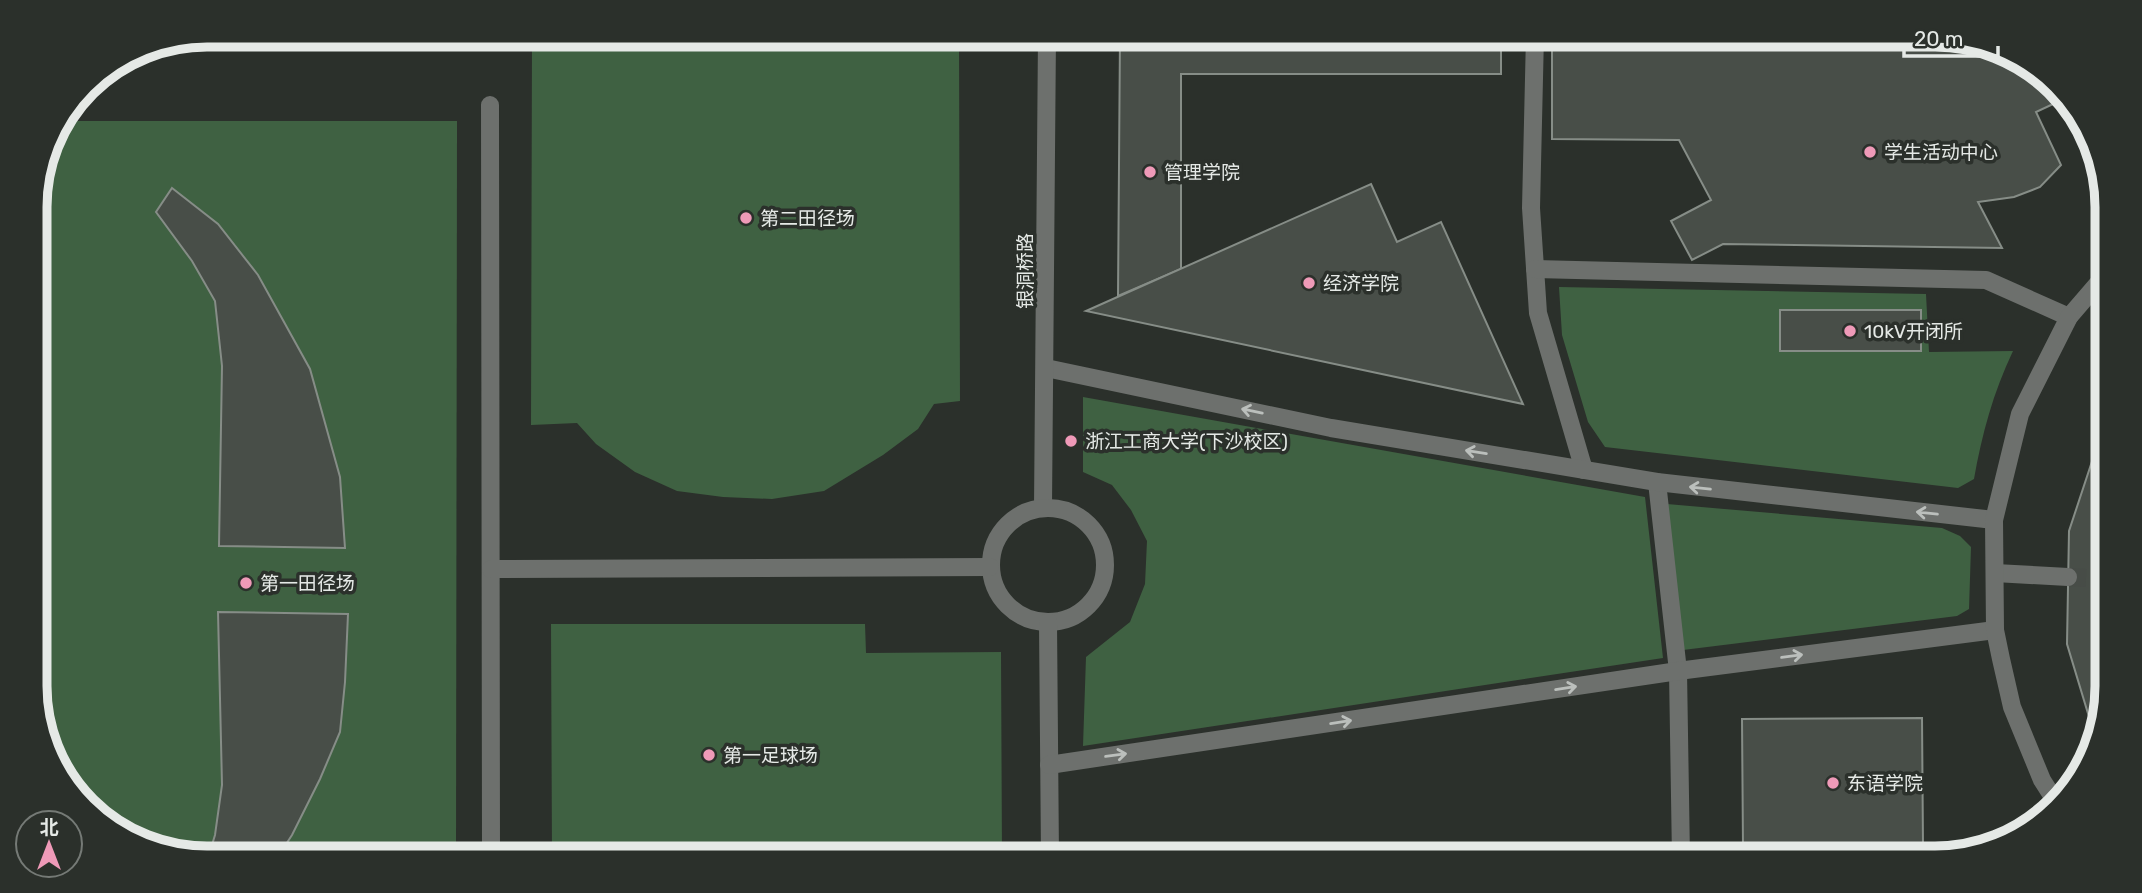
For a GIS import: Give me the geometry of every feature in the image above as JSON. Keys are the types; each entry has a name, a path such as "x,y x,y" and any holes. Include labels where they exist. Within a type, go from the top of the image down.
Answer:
{"street":[{"path":"1535,47 1531,208 1538,313 1584,470"},
{"name":"银洞桥路","path":"1043,507 1046,48"},
{"path":"490,105 491,846"},
{"path":"1535,270 1986,281 2069,317"},
{"path":"2051,795 2042,780 2012,707 1995,630 1994,520 2020,414 2069,317 2095,287"},
{"path":"1046,368 1331,428 1657,482 1994,520"},
{"path":"1657,482 1678,671 1681,845"},
{"path":"1043,507 1064,509 1082,518 1096,533 1104,552 1105,572 1099,592 1086,608 1068,619 1048,622 1026,619 1008,607 995,589 990,567 993,545 1004,526 1022,513 1043,507"},
{"path":"491,569 990,567"},
{"path":"1995,573 2068,577"},
{"path":"1048,622 1050,846"},
{"path":"1049,765 1678,671 1995,630"}],"green space":[{"name":"第二田径场","path":"532,48 959,48 960,401 934,404 918,429 883,455 824,491 772,499 723,497 677,491 635,472 596,444 577,423 531,425"},
{"name":"第一田径场","path":"72,121 457,121 456,846 207,846 176,843 136,829 102,806 74,775 64,757 50,717 47,686 48,197 59,146"},
{"path":"1559,287 1926,294 1929,352 2013,351 1989,414 1974,479 1958,488 1605,447 1588,422 1562,335"},
{"path":"1083,397 1645,497 1663,658 1083,746 1086,657 1130,622 1145,584 1147,541 1131,510 1112,485 1083,472"},
{"path":"1667,504 1942,528 1960,536 1971,547 1969,609 1957,616 1683,650"},
{"name":"第一足球场","path":"551,624 865,624 866,653 1001,652 1002,846 552,846"}],"building":[{"name":"管理学院","path":"1120,47 1501,47 1501,74 1181,74 1181,269 1118,296"},
{"name":"学生活动中心","path":"1552,47 1935,47 1976,53 2006,64 2048,94 2056,103 2036,112 2061,165 2040,187 2014,197 1978,202 2002,248 1723,244 1692,260 1671,221 1711,200 1679,140 1552,139"},
{"name":"经济学院","path":"1371,184 1397,242 1441,222 1523,404 1086,311"},
{"path":"172,188 218,224 258,275 310,369 340,477 345,548 219,546 222,366 215,301 192,261 156,212"},
{"name":"10kV开闭所","path":"1780,310 1921,310 1921,351 1780,351"},
{"path":"2095,452 2095,686 2091,722 2067,644 2069,531"},
{"path":"218,612 348,614 340,732 320,779 285,846 212,846 222,785"},
{"name":"东语学院","path":"1922,718 1923,845 1743,845 1742,719"}],"tunnel":[{"path":"2068,577 2095,578"}],"place":[{"name":"学生活动中心","path":"1870,152"},
{"name":"管理学院","path":"1150,172"},
{"name":"第二田径场","path":"746,218"},
{"name":"经济学院","path":"1309,283"},
{"name":"10kV开闭所","path":"1850,331"},
{"name":"浙江工商大学(下沙校区)","path":"1071,441"},
{"name":"第一田径场","path":"246,583"},
{"name":"第一足球场","path":"709,755"},
{"name":"东语学院","path":"1833,783"}]}
